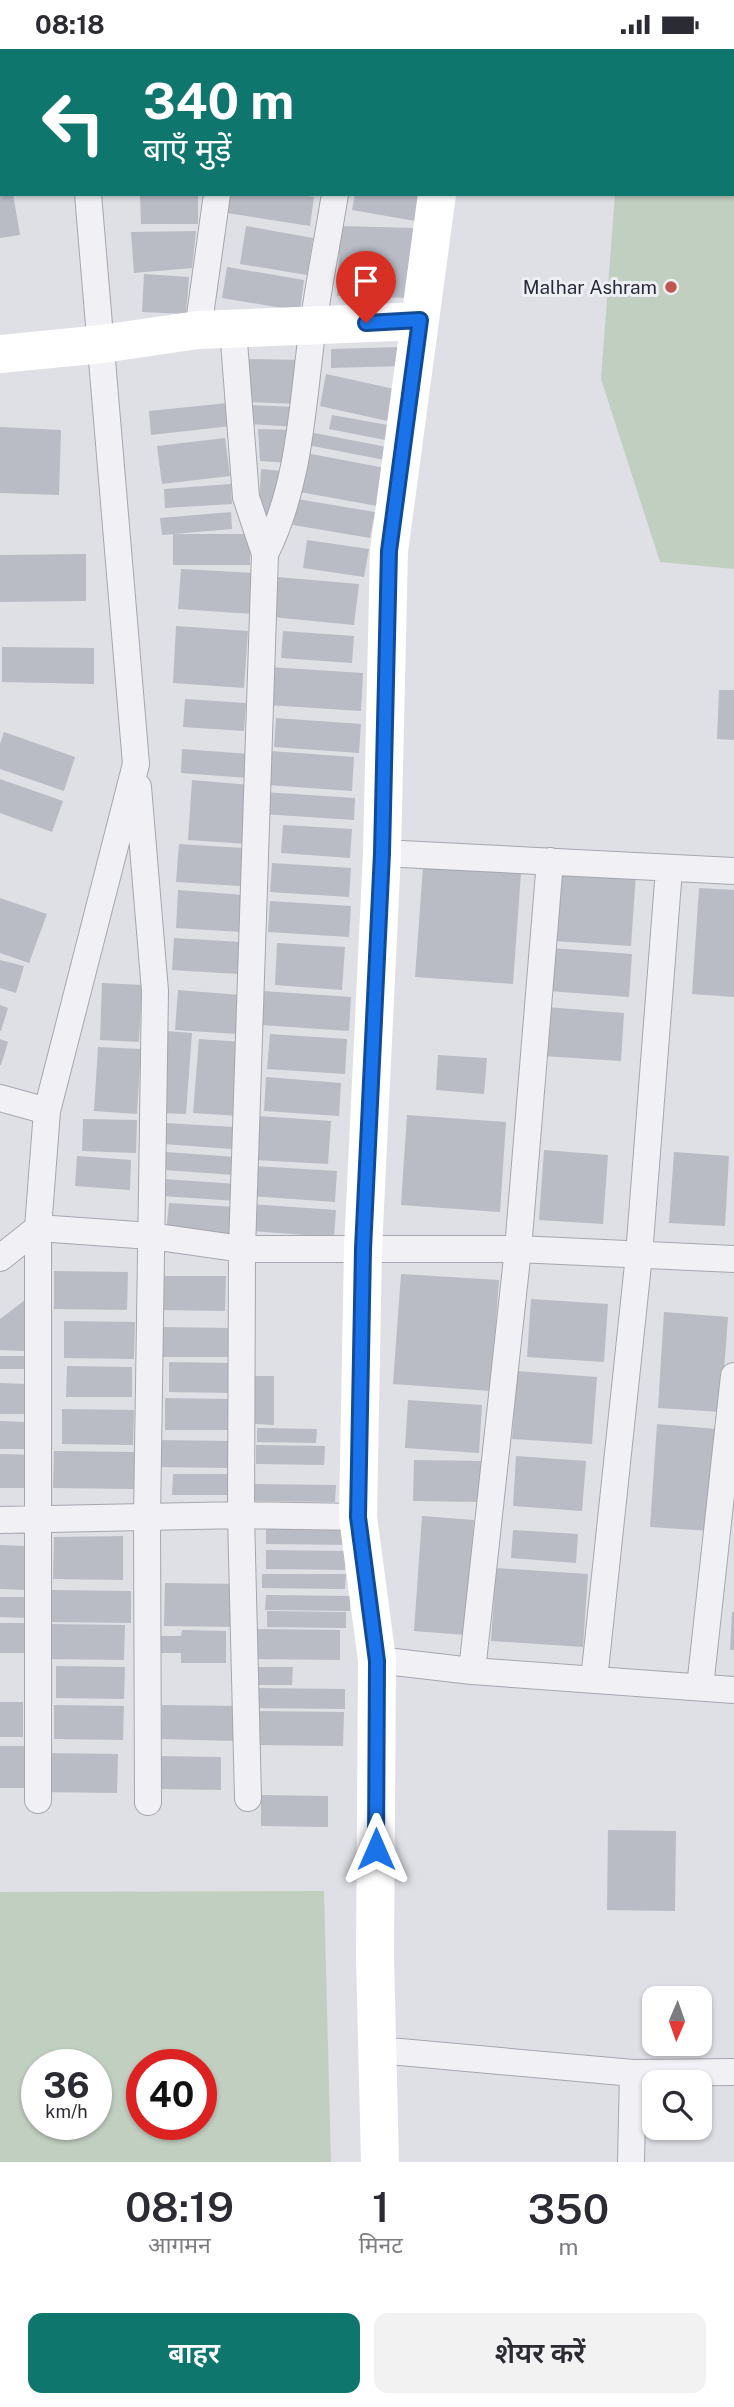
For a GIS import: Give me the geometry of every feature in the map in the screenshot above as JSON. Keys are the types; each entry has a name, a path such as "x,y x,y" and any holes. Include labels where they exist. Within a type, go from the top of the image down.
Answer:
{"street":[{"path":"88,196 155,991 147,1518 148,1802"},
{"path":"217,196 216,329 246,497 265,554 242,1249 241,1515 248,1798"},
{"path":"265,554 280,524 295,470 313,325 335,196"},
{"path":"380,2162 377,1661 358,1517 363,1249 382,853 389,551 437,196"},
{"path":"0,354 216,329 420,320"},
{"path":"38,1800 38,1228 47,1111 136,764"},
{"path":"382,853 734,871"},
{"path":"472,1671 518,1249 550,861"},
{"path":"594,1680 639,1255 669,869"},
{"path":"0,1098 47,1111"},
{"path":"0,1258 38,1228 151,1236 242,1249 518,1249 734,1259"},
{"path":"700,1688 734,1376"},
{"path":"0,1520 241,1515 358,1517"},
{"path":"377,1661 472,1671 734,1690"},
{"path":"378,2050 633,2073 734,2072"},
{"path":"631,2162 633,2073"}],"green space":[{"name":"Malhar Ashram","path":"615,196 734,196 734,569 660,562 601,379"},
{"path":"324,1891 331,2162 0,2162 0,1892"}],"building":[{"path":"0,196 13,196 20,235 0,238"},
{"path":"140,196 198,196 198,224 141,224"},
{"path":"230,196 314,197 310,226 227,213"},
{"path":"355,196 426,196 421,222 352,210"},
{"path":"246,226 313,238 307,275 240,264"},
{"path":"340,226 413,228 411,298 337,296"},
{"path":"196,231 192,268 134,273 131,232"},
{"path":"227,267 304,280 300,311 222,298"},
{"path":"144,274 189,277 186,314 142,312"},
{"path":"402,347 403,366 331,368 331,349"},
{"path":"248,359 304,360 299,404 247,402"},
{"path":"326,374 399,390 392,422 320,406"},
{"path":"228,403 231,426 151,435 149,411"},
{"path":"251,405 297,407 296,427 250,424"},
{"path":"332,415 393,426 390,441 329,429"},
{"path":"0,427 61,430 59,495 0,493"},
{"path":"258,429 294,430 290,463 260,461"},
{"path":"309,432 387,447 385,460 307,445"},
{"path":"225,438 230,476 162,484 157,446"},
{"path":"301,452 390,469 383,507 294,491"},
{"path":"261,469 283,471 276,523 258,522"},
{"path":"231,484 232,504 165,508 164,489"},
{"path":"297,499 375,512 370,538 293,525"},
{"path":"231,512 232,529 162,535 160,518"},
{"path":"173,534 250,534 250,565 173,565"},
{"path":"307,540 369,549 364,577 303,568"},
{"path":"86,554 86,601 0,602 0,555"},
{"path":"181,569 256,573 253,614 178,609"},
{"path":"277,577 359,584 354,625 272,617"},
{"path":"176,626 248,631 244,688 173,683"},
{"path":"283,631 354,636 352,663 281,658"},
{"path":"2,647 94,648 94,684 2,682"},
{"path":"269,667 363,673 361,711 267,705"},
{"path":"719,690 734,690 734,740 717,739"},
{"path":"185,699 246,703 244,731 183,727"},
{"path":"276,718 361,724 359,753 274,747"},
{"path":"4,732 75,757 64,791 0,769 0,744"},
{"path":"182,749 250,754 248,778 181,773"},
{"path":"270,751 354,757 352,791 267,785"},
{"path":"0,779 63,801 52,832 0,813"},
{"path":"192,780 250,785 246,844 188,840"},
{"path":"264,792 355,798 354,820 262,814"},
{"path":"283,825 352,829 350,858 281,853"},
{"path":"179,844 243,848 240,886 176,882"},
{"path":"272,863 351,868 349,897 270,892"},
{"path":"423,867 521,873 513,984 415,977"},
{"path":"557,868 636,873 631,946 553,941"},
{"path":"699,888 734,890 734,997 692,994"},
{"path":"178,890 244,895 241,932 176,928"},
{"path":"0,898 47,914 29,963 0,953"},
{"path":"270,901 351,906 349,937 268,932"},
{"path":"174,938 241,942 239,974 172,970"},
{"path":"277,943 345,947 342,990 275,985"},
{"path":"551,948 632,954 629,997 548,991"},
{"path":"0,960 24,966 16,993 0,988"},
{"path":"102,983 142,985 139,1042 100,1040"},
{"path":"178,990 240,995 237,1034 175,1030"},
{"path":"263,991 351,997 349,1031 261,1025"},
{"path":"0,1005 8,1008 1,1031 0,1031"},
{"path":"546,1007 624,1013 621,1061 543,1056"},
{"path":"167,1031 192,1033 186,1114 161,1113"},
{"path":"270,1034 347,1039 345,1074 267,1069"},
{"path":"0,1039 8,1042 1,1065 0,1065"},
{"path":"199,1039 244,1042 239,1116 193,1113"},
{"path":"98,1047 141,1049 137,1114 94,1111"},
{"path":"438,1055 487,1058 484,1094 436,1090"},
{"path":"266,1077 341,1083 339,1116 264,1111"},
{"path":"407,1115 506,1122 500,1212 401,1205"},
{"path":"258,1116 331,1121 328,1164 255,1160"},
{"path":"83,1119 137,1120 136,1153 82,1151"},
{"path":"165,1123 234,1127 232,1149 163,1144"},
{"path":"544,1150 608,1155 603,1224 539,1220"},
{"path":"166,1152 236,1157 235,1175 164,1170"},
{"path":"674,1152 729,1156 725,1226 669,1223"},
{"path":"77,1156 131,1160 130,1190 75,1186"},
{"path":"253,1166 337,1171 335,1202 251,1196"},
{"path":"163,1179 238,1184 237,1201 162,1196"},
{"path":"169,1203 236,1207 233,1239 166,1234"},
{"path":"252,1204 336,1210 334,1237 250,1231"},
{"path":"54,1271 128,1272 127,1310 54,1309"},
{"path":"401,1274 499,1280 491,1391 393,1384"},
{"path":"160,1276 226,1276 225,1311 160,1310"},
{"path":"531,1299 608,1304 604,1362 527,1357"},
{"path":"25,1300 24,1351 0,1350 0,1319"},
{"path":"664,1312 728,1317 721,1412 658,1408"},
{"path":"64,1321 135,1322 134,1359 64,1358"},
{"path":"163,1327 230,1328 230,1357 162,1357"},
{"path":"0,1356 24,1356 24,1369 0,1369"},
{"path":"169,1362 231,1363 231,1393 169,1392"},
{"path":"67,1366 132,1367 132,1397 66,1397"},
{"path":"517,1371 597,1377 592,1444 512,1439"},
{"path":"255,1376 274,1376 274,1425 255,1424"},
{"path":"0,1383 28,1384 28,1414 0,1414"},
{"path":"165,1398 230,1399 229,1430 165,1430"},
{"path":"408,1400 482,1405 479,1453 405,1448"},
{"path":"62,1409 134,1410 133,1445 62,1444"},
{"path":"0,1421 24,1422 24,1449 0,1449"},
{"path":"657,1424 717,1429 710,1531 650,1527"},
{"path":"257,1428 317,1429 316,1443 257,1442"},
{"path":"157,1440 231,1441 230,1468 157,1467"},
{"path":"256,1445 325,1446 324,1465 256,1464"},
{"path":"54,1451 135,1452 135,1489 53,1488"},
{"path":"0,1454 33,1455 33,1488 0,1488"},
{"path":"516,1456 586,1461 582,1511 513,1506"},
{"path":"414,1460 483,1461 482,1502 413,1501"},
{"path":"173,1474 234,1474 233,1495 172,1495"},
{"path":"251,1484 336,1485 335,1502 251,1501"},
{"path":"422,1516 474,1520 466,1635 414,1631"},
{"path":"266,1527 351,1529 351,1545 266,1544"},
{"path":"513,1530 578,1534 576,1563 511,1558"},
{"path":"123,1536 123,1580 53,1579 54,1537"},
{"path":"0,1545 26,1546 25,1590 0,1589"},
{"path":"266,1550 345,1551 345,1570 266,1569"},
{"path":"496,1568 588,1574 583,1647 491,1641"},
{"path":"262,1574 346,1574 345,1589 262,1588"},
{"path":"165,1583 240,1584 239,1627 164,1626"},
{"path":"51,1590 131,1591 131,1623 51,1622"},
{"path":"266,1595 350,1596 350,1611 265,1610"},
{"path":"0,1597 28,1597 28,1618 0,1617"},
{"path":"267,1611 346,1612 346,1628 267,1627"},
{"path":"732,1612 734,1650 730,1650"},
{"path":"0,1623 27,1623 27,1653 0,1653"},
{"path":"48,1624 125,1625 124,1660 47,1659"},
{"path":"248,1629 340,1630 340,1660 248,1659"},
{"path":"182,1630 226,1631 226,1663 181,1663 181,1653 157,1653 158,1636 181,1636"},
{"path":"56,1666 125,1667 124,1699 56,1698"},
{"path":"249,1667 293,1667 292,1685 249,1685"},
{"path":"251,1688 345,1689 345,1709 250,1708"},
{"path":"0,1702 23,1702 23,1737 0,1737"},
{"path":"54,1705 124,1706 123,1740 54,1739"},
{"path":"162,1705 236,1706 235,1741 161,1739"},
{"path":"253,1711 344,1712 343,1746 252,1745"},
{"path":"0,1746 27,1746 26,1788 0,1788"},
{"path":"41,1753 118,1754 117,1793 41,1792"},
{"path":"159,1756 221,1757 221,1790 159,1789"},
{"path":"261,1795 328,1796 328,1827 261,1826"},
{"path":"608,1830 676,1831 675,1911 607,1910"}],"place":[{"name":"Malhar Ashram","path":"671,287"}],"route":[{"path":"366,323 420,320 389,551 382,853 363,1249 358,1517 377,1661 376,1849"}]}
